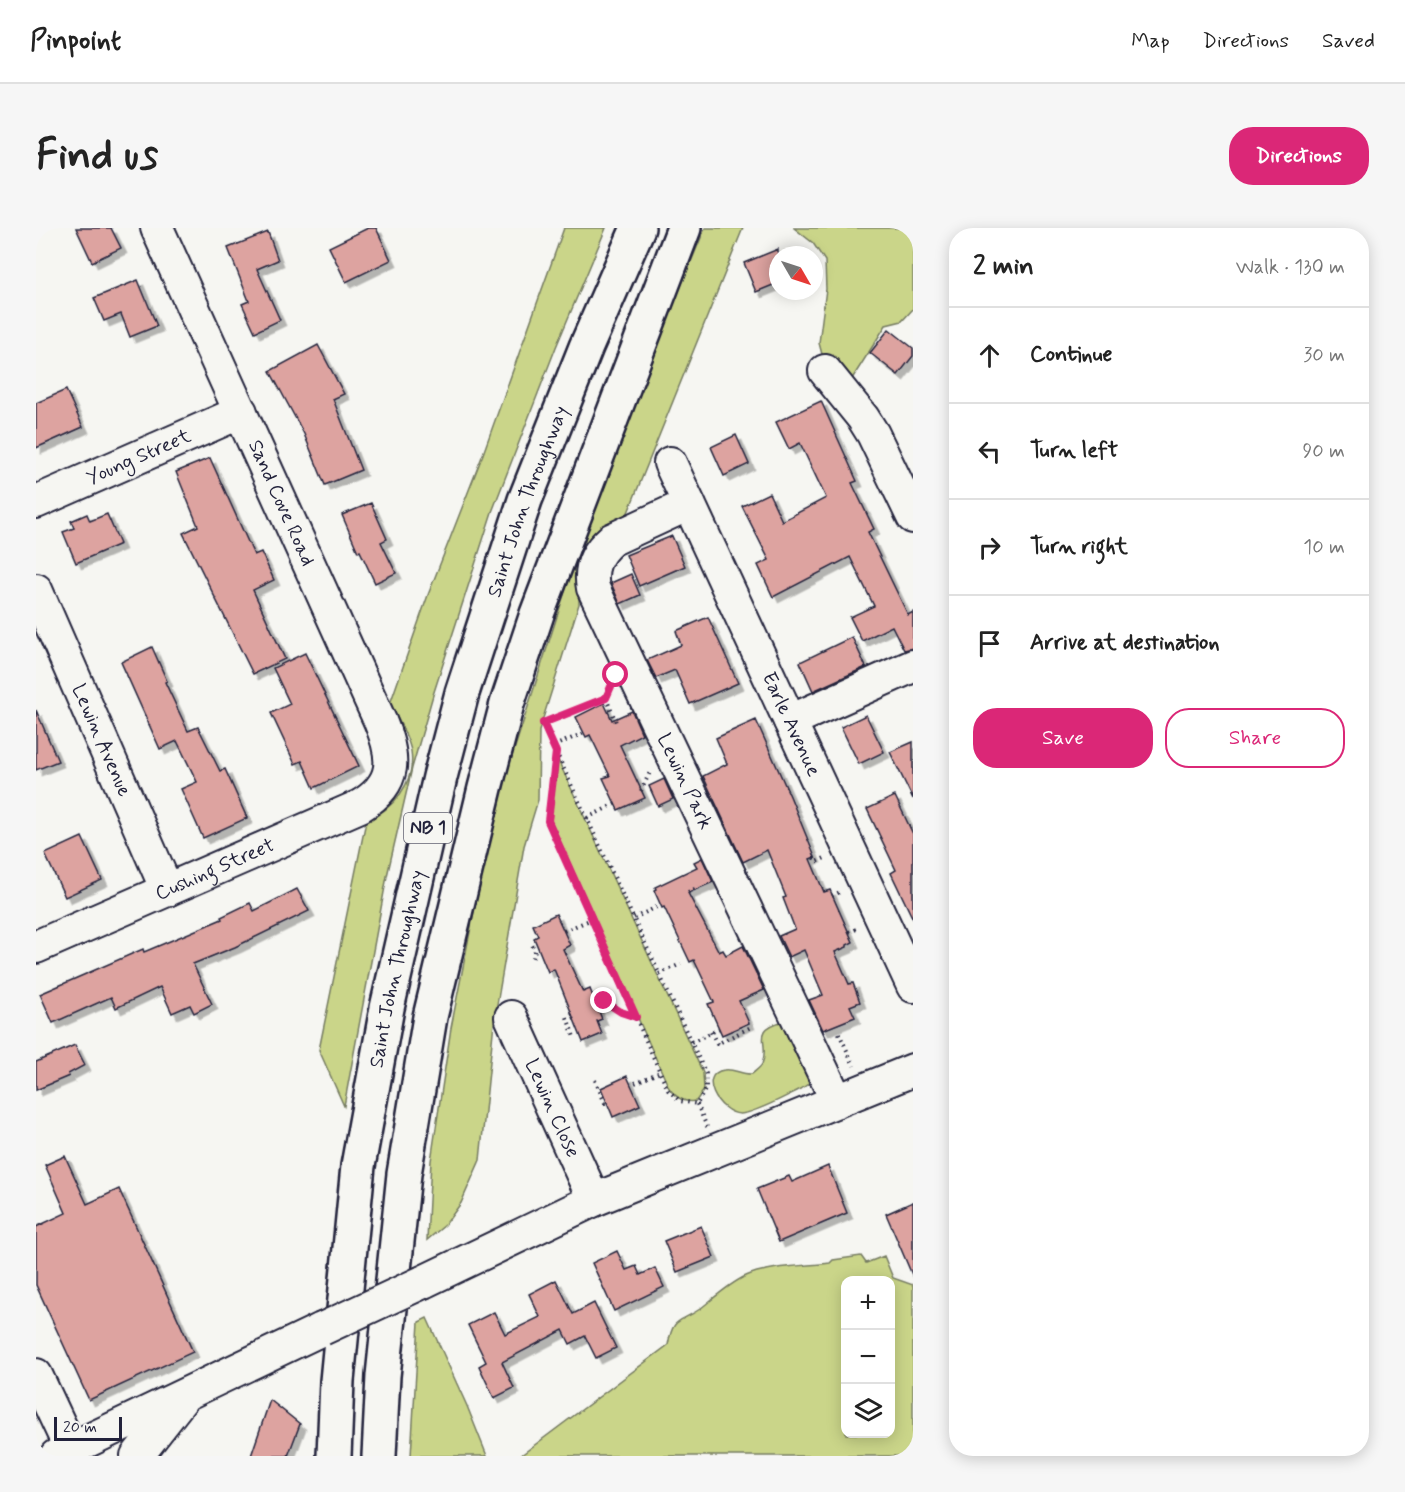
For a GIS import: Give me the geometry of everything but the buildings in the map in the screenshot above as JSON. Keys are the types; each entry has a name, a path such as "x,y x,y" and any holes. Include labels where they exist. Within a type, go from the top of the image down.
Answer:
{"highway":[{"name":"Saint John Throughway","path":"334,1456 337,1381 358,1166 387,1008 440,777 462,693 525,500 586,347 638,228"},
{"name":"NB 1","path":"379,1456 383,1376 404,1174 430,1017 485,788 507,704 537,614 684,228"}],"street":[{"name":"Sand Cove Road","path":"157,228 387,737 392,759 386,780"},
{"path":"825,371 873,434 913,517"},
{"name":"Young Street","path":"36,502 241,412"},
{"name":"Earle Avenue","path":"670,463 913,986"},
{"name":"Lewin Park","path":"689,504 606,544 593,564 593,588 837,1101"},
{"name":"Lewin Avenue","path":"36,590 167,890"},
{"path":"790,721 913,666"},
{"name":"Cushing Street","path":"36,947 360,806 376,795 386,780"},
{"name":"Lewin Close","path":"511,1017 594,1200"},
{"path":"36,1375 67,1454 322,1329 594,1200 913,1070"},
{"path":"137,1456 184,1396"}],"path":[{"path":"613,682 606,698 543,723 707,1081 704,1094 697,1104"},
{"path":"606,698 616,722 614,723"},
{"path":"554,747 584,733"},
{"path":"556,752 548,821 668,1090 675,1097 687,1103 697,1104"},
{"path":"642,791 654,765"},
{"path":"587,818 615,804"},
{"path":"688,892 699,887"},
{"path":"634,918 661,905"},
{"path":"564,931 592,919"},
{"path":"533,958 535,950 532,945 534,944"},
{"path":"659,975 681,964"},
{"path":"596,1004 604,1001 621,1012 636,1017"},
{"path":"572,1014 567,1017 574,1037"},
{"path":"711,1032 717,1044 753,1026"},
{"path":"691,1042 719,1029"},
{"path":"736,1029 739,1034"},
{"path":"839,1033 854,1066"},
{"path":"635,1083 660,1072"},
{"path":"596,1080 605,1103 607,1102"},
{"path":"697,1104 707,1127"}],"green space":[{"path":"564,228 606,228 556,347 492,512 433,695 412,768 387,876 344,1106 319,1050 366,821 385,810 393,802 410,774 412,763 410,745 390,704"},
{"path":"705,228 743,228 627,515 590,537 579,558 579,604 539,731 538,800 524,846 494,1022 480,1160 461,1203 445,1225 427,1240 431,1161 451,1028 481,876 508,769 595,495"},
{"path":"794,228 913,228 913,309 902,321 886,325 850,382 823,358 819,343 826,289 825,261 823,246 815,246"},
{"path":"558,760 703,1073 704,1090 696,1101 680,1099 669,1088 550,820"},
{"path":"784,1021 812,1074 808,1084 754,1111 740,1114 724,1107 714,1093 711,1085 712,1078 716,1073 724,1070 752,1074 762,1064 764,1033 773,1025"},
{"path":"861,1256 866,1263 884,1256 892,1276 841,1276 841,1438 895,1438 895,1279 913,1285 913,1456 520,1456 668,1345 672,1329 678,1321 700,1309 734,1283 746,1276 765,1270 830,1263 833,1260"},
{"path":"427,1318 487,1456 411,1456 419,1322"}],"route":[{"path":"604,1001 621,1012 636,1017 548,821 556,752 543,723 606,698 616,675"}]}
